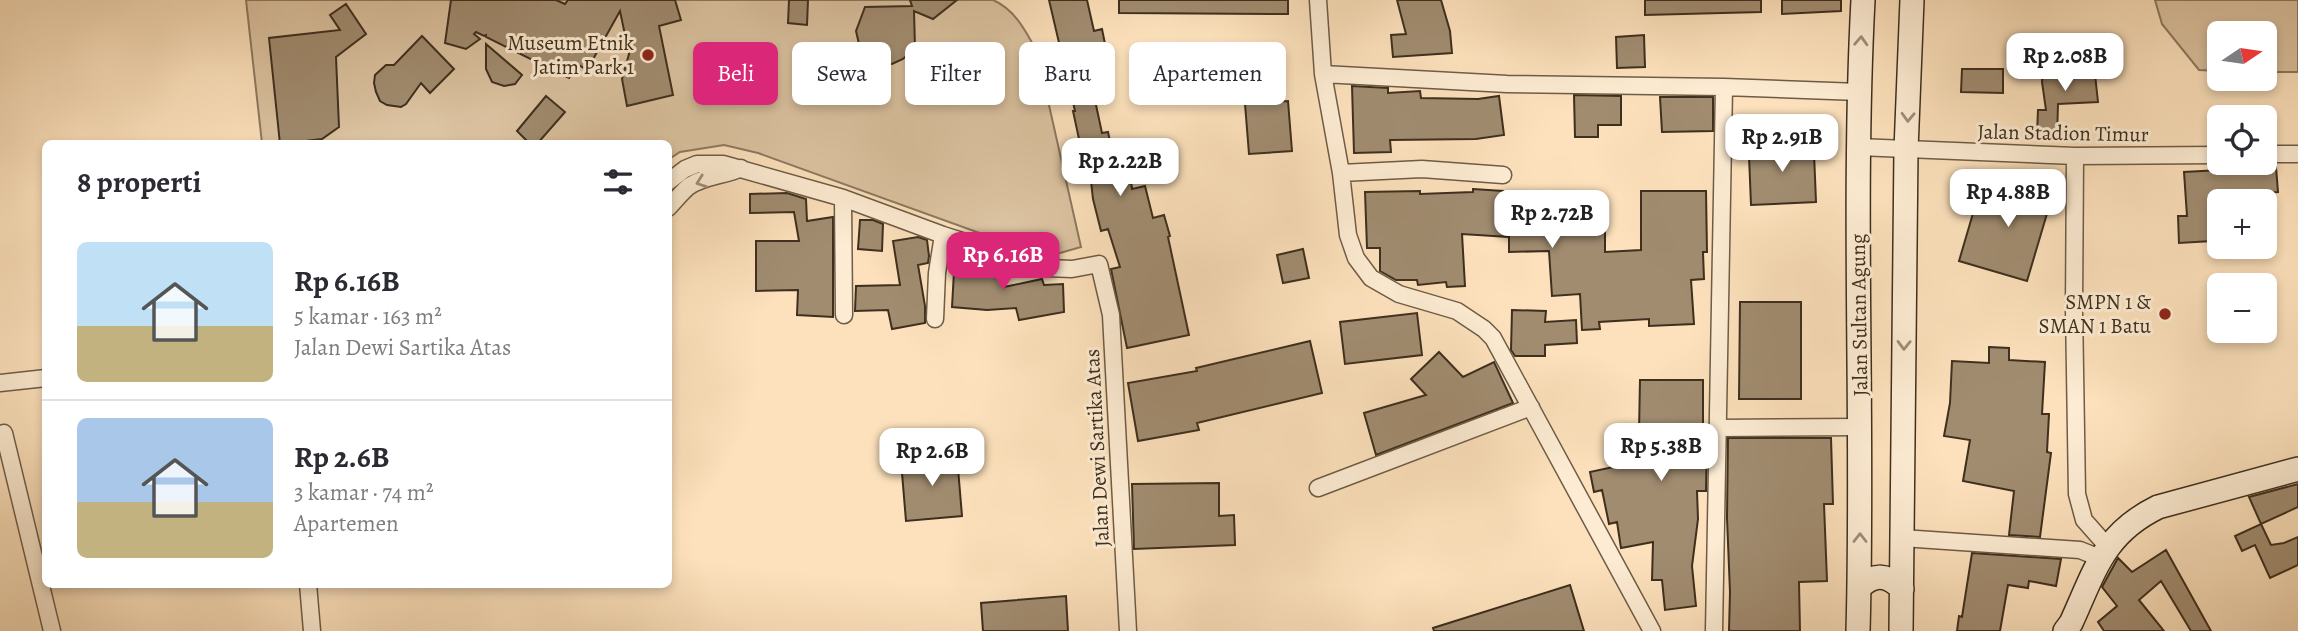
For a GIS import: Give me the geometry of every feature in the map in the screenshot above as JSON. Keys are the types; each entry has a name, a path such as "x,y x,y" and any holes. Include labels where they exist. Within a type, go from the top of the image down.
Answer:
{"main road":[{"name":"Jalan Sultan Agung","path":"1858,631 1858,147 1863,0"},
{"name":"Jalan Sultan Agung","path":"1901,631 1906,150 1912,0"},
{"path":"2071,628 2104,552 2121,530 2138,517 2158,507 2298,469"},
{"path":"1859,588 1872,577 1880,576 1888,577 1902,589"}],"street":[{"path":"1318,0 1323,74 1341,173 1348,235 1356,258 1371,278 1399,294 1457,312 1485,329 1493,338 1652,631"},
{"path":"1323,74 1507,85 1724,87 1859,92"},
{"path":"1714,631 1724,87"},
{"name":"Jalan Stadion Timur","path":"1858,147 2075,156 2207,155"},
{"path":"2277,154 2298,154"},
{"path":"2075,156 2077,494 2084,520 2104,552"},
{"path":"672,179 697,164 723,164 843,198 943,235 937,272 935,319"},
{"path":"672,204 690,186 741,168"},
{"path":"1341,173 1422,169 1503,175"},
{"path":"843,198 844,315"},
{"name":"Jalan Dewi Sartika Atas","path":"943,235 1047,268 1072,269 1099,264 1111,315 1128,631"},
{"path":"0,383 42,378"},
{"path":"1318,488 1531,407"},
{"path":"1719,428 1860,426"},
{"path":"4,433 52,631"},
{"path":"1902,538 2104,552"},
{"path":"308,588 312,631"}],"shaded area":[{"path":"246,0 993,0 1014,15 1031,42 1019,42 1019,105 1049,105 1081,247 1046,257 758,153 724,145 680,152 672,157 672,140 262,140"},
{"path":"2155,0 2298,0 2298,72 2277,72 2277,21 2207,21 2207,70 2199,70 2162,24"}],"building":[{"path":"451,0 556,0 565,4 568,0 675,0 681,20 659,26 673,95 627,106 622,79 629,54 620,11 587,70 577,64 569,78 476,32 474,34 480,39 466,49 445,43"},
{"path":"789,0 808,0 807,25 788,23"},
{"path":"910,0 957,0 933,19 914,11 915,42 905,42 905,57 892,64 891,42 859,42 856,31 865,7 912,6"},
{"path":"1049,0 1087,0 1094,31 1102,29 1105,42 1059,42"},
{"path":"1119,0 1288,0 1288,14 1119,13"},
{"path":"1397,0 1441,0 1450,31 1452,53 1393,57 1391,35 1406,34"},
{"path":"1645,0 1761,0 1761,12 1645,15"},
{"path":"1782,0 1841,0 1841,11 1782,14"},
{"path":"346,4 366,34 336,57 339,127 322,139 280,140 269,38 340,30 330,15"},
{"path":"1644,35 1645,67 1617,68 1616,37"},
{"path":"422,36 454,69 430,93 421,83 401,107 380,101 374,83 375,75 386,65 394,65"},
{"path":"486,44 522,75 515,84 504,86 492,82 486,69"},
{"path":"2094,65 2098,102 2058,104 2057,138 2049,139 2049,134 2037,134 2038,110 2046,110 2043,68"},
{"path":"1962,69 2003,69 2003,93 1961,92"},
{"path":"1352,86 1388,88 1388,93 1420,91 1421,98 1478,99 1499,96 1504,135 1476,139 1390,140 1391,152 1354,153"},
{"path":"1574,95 1621,96 1621,125 1598,125 1598,137 1575,137"},
{"path":"546,96 565,112 540,140 526,140 517,131"},
{"path":"1660,97 1713,97 1713,131 1662,132"},
{"path":"1286,101 1292,151 1249,154 1245,105 1286,105"},
{"path":"1074,105 1096,105 1102,133 1108,132 1114,160 1128,158 1132,189 1145,186 1153,218 1164,215 1189,335 1127,348 1111,269 1120,267 1108,229 1101,231 1093,199 1088,154 1081,156 1077,139"},
{"path":"1768,126 1784,126 1784,155 1814,153 1816,202 1751,205 1749,156 1768,155"},
{"path":"2207,171 2207,175 2277,175 2278,192 2277,189 2207,189 2207,241 2179,243 2178,216 2187,216 2184,172"},
{"path":"2008,176 2054,190 2027,281 1959,261 1979,193 2001,200"},
{"path":"1473,189 1503,191 1502,219 1605,217 1605,252 1641,250 1641,191 1706,191 1707,252 1703,252 1704,279 1691,280 1694,324 1649,326 1649,319 1599,322 1600,329 1582,330 1580,294 1552,296 1549,251 1509,252 1509,237 1462,234 1465,286 1447,287 1446,282 1418,285 1417,280 1396,280 1380,271 1380,248 1367,248 1365,192 1420,191 1420,194 1473,192"},
{"path":"787,193 806,199 807,221 833,217 833,317 797,315 798,290 756,291 756,241 799,241 794,212 750,213 750,194"},
{"path":"860,220 873,220 883,224 882,251 858,249"},
{"path":"918,237 927,240 929,256 928,263 918,265 925,323 892,329 888,310 855,311 856,286 900,285 893,241"},
{"path":"1303,249 1309,278 1283,283 1277,255"},
{"path":"955,254 977,257 976,273 1003,271 1004,287 1042,279 1044,285 1063,284 1064,312 1019,320 1016,308 987,310 952,307"},
{"path":"1740,302 1801,302 1801,399 1739,399"},
{"path":"1512,310 1546,311 1545,322 1576,320 1577,343 1545,345 1545,356 1515,356 1511,350"},
{"path":"1417,313 1422,355 1345,364 1340,322"},
{"path":"1310,341 1322,393 1197,423 1199,430 1138,441 1128,383 1197,371 1196,368"},
{"path":"1989,347 2009,348 2009,360 2045,362 2042,414 2049,414 2047,452 2051,453 2040,537 2009,535 2014,491 1963,481 1970,440 1944,436 1950,403 1952,361 1989,363"},
{"path":"1439,352 1463,377 1494,362 1513,403 1376,455 1364,413 1426,395 1411,379"},
{"path":"1640,380 1703,380 1703,435 1707,435 1706,491 1697,491 1698,519 1692,566 1696,606 1665,610 1662,580 1652,580 1653,542 1621,548 1617,522 1609,524 1602,490 1594,492 1590,472 1618,466 1613,437 1639,432"},
{"path":"1728,438 1831,438 1833,504 1824,504 1827,581 1799,582 1800,631 1729,631"},
{"path":"957,456 962,516 906,521 901,461"},
{"path":"1219,483 1219,516 1234,515 1235,545 1134,549 1132,484"},
{"path":"2298,484 2298,507 2261,524 2249,497"},
{"path":"2261,524 2271,545 2298,537 2298,565 2270,578 2255,545 2242,551 2235,536"},
{"path":"2166,550 2211,631 2191,631 2161,581 2139,600 2164,631 2104,631 2098,622 2117,606 2102,587 2118,558 2132,572"},
{"path":"1972,553 2061,559 2056,586 2029,581 2028,588 2008,585 2000,631 1957,631 1959,616 1962,617"},
{"path":"1570,585 1584,631 1434,631 1433,628"},
{"path":"1066,596 1068,631 983,631 981,603"}],"place":[{"name":"Museum Etnik Jatim Park 1","path":"648,55"},
{"name":"SMPN 1 & SMAN 1 Batu","path":"2165,314"}]}
